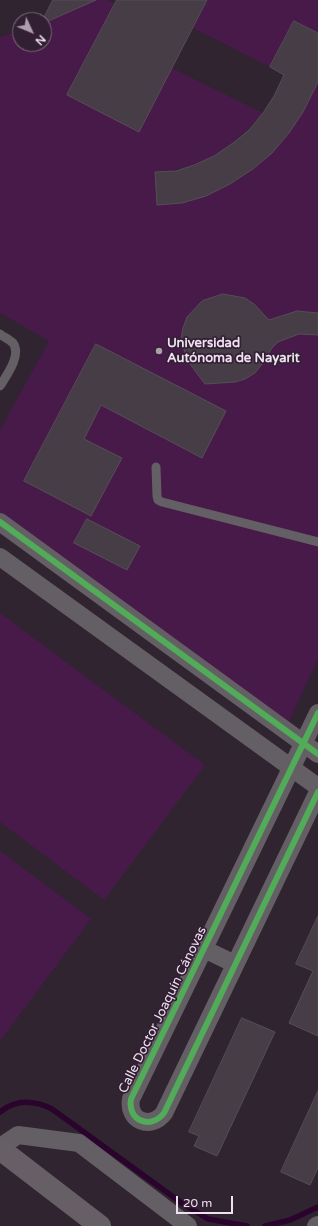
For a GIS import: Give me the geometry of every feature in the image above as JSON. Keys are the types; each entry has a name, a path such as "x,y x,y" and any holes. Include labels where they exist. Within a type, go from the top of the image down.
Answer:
{"main road":[{"path":"0,1148 100,1226"}],"street":[{"path":"0,522 318,754"},
{"path":"0,557 318,787"},
{"path":"30,578 50,559"},
{"name":"Calle Doctor Joaquín Cánovas","path":"318,713 131,1099 131,1111 138,1120 150,1123 160,1118 164,1113 318,792"},
{"path":"204,949 236,964"},
{"path":"0,1148 18,1135 79,1144 188,1226"}],"lane":[{"path":"0,334 12,343 15,348 15,357 0,386"},
{"path":"156,467 157,496 158,500 162,502 318,542"}],"shaded area":[{"path":"94,0 107,0 115,4 172,68 263,113 240,137 215,155 187,167 155,173 158,205 189,200 219,190 247,174 260,164 275,148 318,82 318,659 285,730 0,519 0,430 49,341 0,313 0,37 12,33 12,52 52,52 52,19"},
{"path":"207,0 318,0 318,33 294,21 270,67 193,28"},
{"path":"0,613 205,765 104,900 0,822"},
{"path":"0,851 91,919 0,1041"}],"building":[{"path":"53,0 96,0 52,19 52,12 47,12"},
{"path":"117,0 207,0 139,132 67,95"},
{"path":"294,21 318,33 318,82 303,112 289,133 272,153 253,169 230,184 206,196 182,203 157,205 155,172 176,171 214,156 249,130 263,113 274,96 284,75 270,67"},
{"path":"223,294 245,298 254,304 269,320 297,311 318,313 318,335 299,334 278,342 272,348 255,373 245,379 235,382 205,384 187,360 181,339 183,328 187,317 202,301"},
{"path":"96,344 226,411 202,458 101,405 84,439 122,458 91,516 24,481"},
{"path":"87,519 140,546 127,570 74,543"},
{"path":"318,916 318,1036 289,1023 313,971 296,964"},
{"path":"242,1018 275,1032 217,1156 194,1146 199,1136 189,1132"},
{"path":"318,1091 318,1168 310,1185 281,1172"}],"waterway":[{"path":"0,1112 12,1105 25,1102 39,1104 52,1109 183,1204 208,1219 247,1226"},
{"path":"265,1226 290,1220 318,1207"}],"cycle path":[{"path":"0,522 318,754"},
{"path":"318,713 131,1099 133,1113 136,1118 141,1121 153,1121 164,1113 318,792"}],"place":[{"name":"Universidad Autónoma de Nayarit","path":"159,351"}]}
